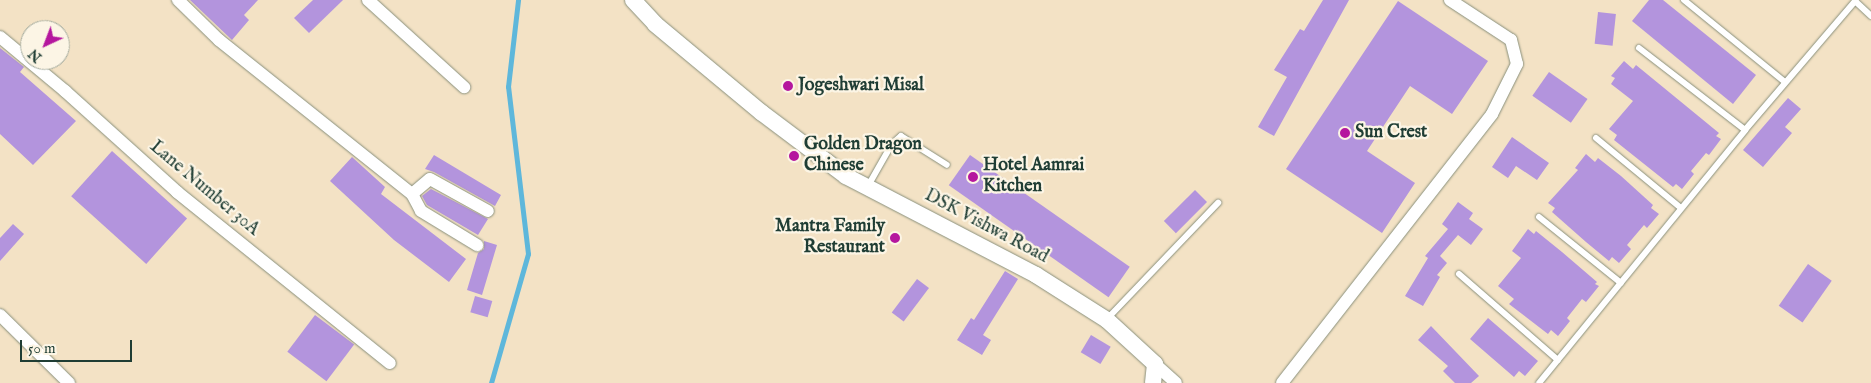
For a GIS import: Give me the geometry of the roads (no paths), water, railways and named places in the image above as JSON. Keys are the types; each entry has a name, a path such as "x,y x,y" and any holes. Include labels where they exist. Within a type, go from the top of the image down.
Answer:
{"street":[{"path":"178,0 219,40 412,194 421,211 477,245"},
{"path":"368,0 464,87"},
{"name":"DSK Vishwa Road","path":"633,0 655,24 762,113 846,176 1036,275 1106,320 1176,383"},
{"path":"1282,383 1492,114 1517,64 1510,40 1450,0"},
{"name":"Lane Number 30A","path":"0,37 65,91 177,192 390,362"},
{"path":"412,194 430,179 488,210"},
{"path":"0,315 69,383"},
{"path":"1153,383 1155,364"}],"lane":[{"path":"1684,0 1785,82"},
{"path":"1539,383 1745,130 1854,1 1871,16"},
{"path":"1639,48 1745,130"},
{"path":"867,187 892,144 901,136 947,165"},
{"path":"1596,138 1681,208"},
{"path":"1106,320 1218,203"},
{"path":"1539,217 1621,283"},
{"path":"1459,274 1558,360"}],"waterway":[{"path":"491,383 528,254 508,87 518,0"}],"place":[{"name":"Jogeshwari Misal","path":"788,86"},
{"name":"Sun Crest","path":"1345,133"},
{"name":"Golden Dragon Chinese","path":"794,156"},
{"name":"Hotel Aamrai Kitchen","path":"973,177"},
{"name":"Mantra Family Restaurant","path":"895,238"}]}
